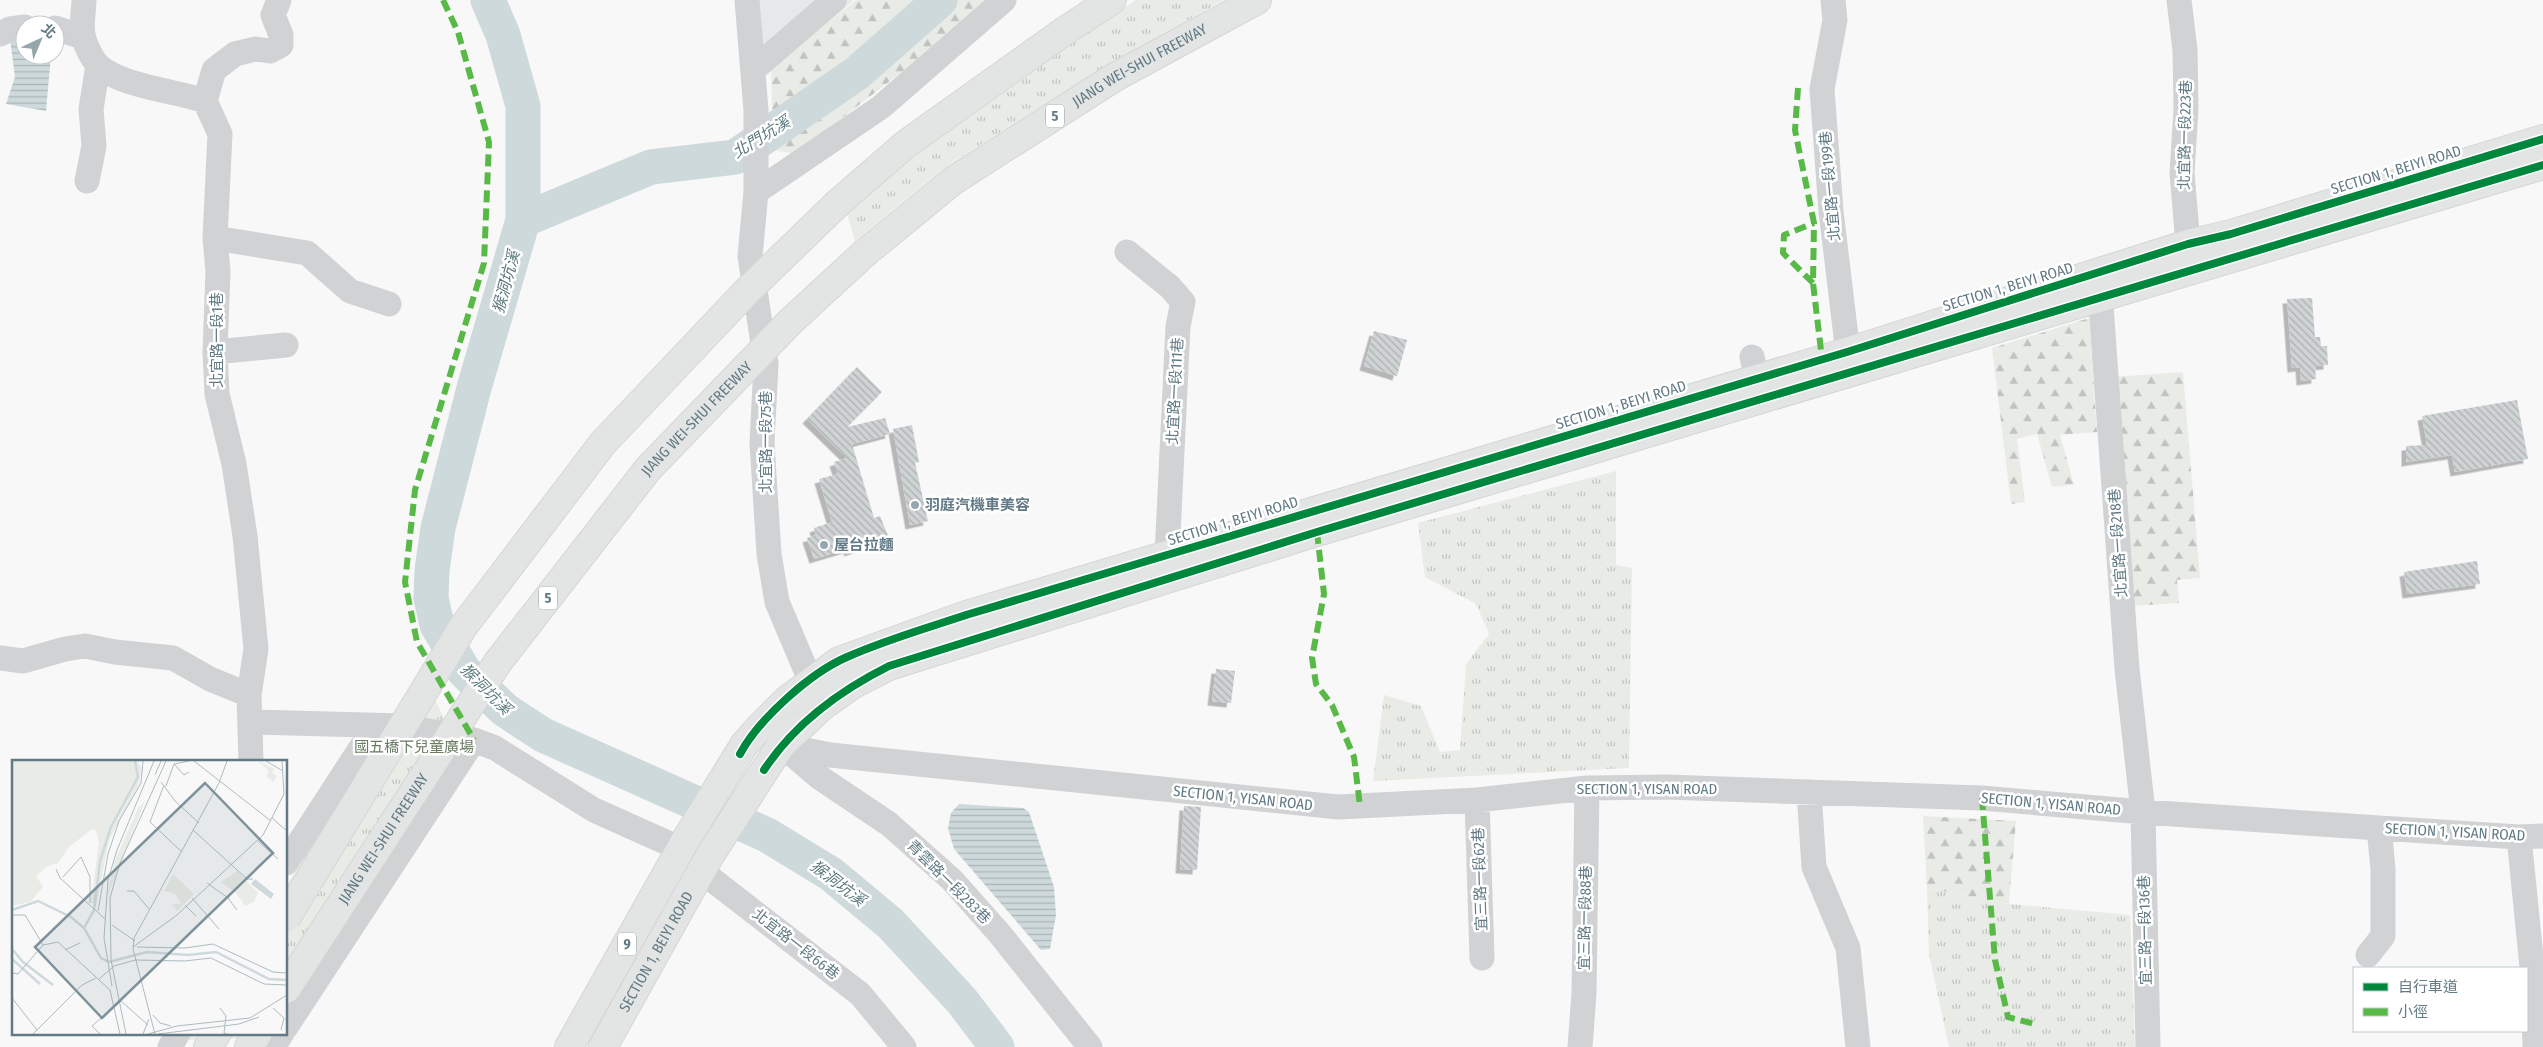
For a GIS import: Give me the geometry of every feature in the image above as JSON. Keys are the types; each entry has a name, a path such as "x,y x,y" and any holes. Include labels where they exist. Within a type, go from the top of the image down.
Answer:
{"main road":[{"path":"288,915 463,626 603,443 746,292 839,202 906,144 1066,30 1112,0"},
{"name":"JIANG WEI-SHUI FREEWAY","path":"288,986 498,662 648,469 784,328 866,252 954,180 1115,77 1257,0"},
{"name":"SECTION 1, BEIYI ROAD","path":"2191,257 2231,234 2543,140"},
{"name":"SECTION 1, BEIYI ROAD","path":"603,1047 705,864 781,745 821,707 852,685 889,666 1849,362 2191,257 2543,165"},
{"name":"SECTION 1, BEIYI ROAD","path":"569,1047 683,845 740,754 760,727 810,681 848,656 966,614 1168,556 1755,368 1849,362"},
{"path":"208,1047 216,1034"},
{"path":"249,1047 257,1034"}],"street":[{"path":"84,0 83,37 98,65 114,75 161,90 182,93 205,101 214,70 235,54 256,49 270,51 281,45 281,35 273,15 279,0"},
{"path":"748,0 753,70"},
{"path":"753,70 834,0"},
{"path":"756,180 881,106 1004,0"},
{"name":"北宜路一段199巷","path":"1833,0 1835,20 1822,89 1831,211 1849,362"},
{"name":"北宜路一段223巷","path":"2179,0 2185,50 2186,109 2182,173 2191,257"},
{"path":"0,34 15,29"},
{"path":"65,31 83,37"},
{"path":"87,181 94,146 92,110 98,65"},
{"name":"北宜路一段75巷","path":"753,70 756,110 756,180 750,256 766,364 762,443 769,554 777,602 821,707"},
{"name":"北宜路一段1巷","path":"205,101 220,134 215,238 218,271 215,352 217,394 234,464 246,536 256,649 249,695 251,760"},
{"path":"215,238 307,253 350,291 389,304"},
{"name":"北宜路一段111巷","path":"1127,252 1170,287 1183,302 1178,326 1168,556"},
{"name":"北宜路一段218巷","path":"2099,285 2128,669 2143,812"},
{"path":"215,352 286,345"},
{"path":"0,658 23,661 65,649 85,646 115,652 173,658 210,679 249,695"},
{"path":"251,722 403,726 474,740 495,748 594,810 683,845"},
{"path":"288,861 375,726"},
{"name":"SECTION 1, YISAN ROAD","path":"760,727 781,745 830,755 1338,807 1477,800 1587,788 1666,787 1982,798 2143,812 2531,836"},
{"path":"288,1024 474,740"},
{"name":"青雲路一段283巷","path":"781,745 819,777 889,824 952,880 999,933 1054,1005 1090,1047"},
{"name":"宜三路一段88巷","path":"1580,1047 1584,993 1587,788"},
{"path":"1809,792 1814,867 1848,948 1858,1047"},
{"name":"宜三路一段62巷","path":"1477,800 1482,958"},
{"name":"宜三路一段136巷","path":"2143,812 2148,1047"},
{"path":"2368,955 2383,936 2383,869 2379,828"},
{"path":"2531,836 2535,1047"},
{"name":"北宜路一段66巷","path":"683,845 860,994 904,1047"},
{"path":"170,1047 177,1034"},
{"path":"273,1047 281,1034"}],"shaded area":[{"path":"756,0 854,0 793,53 763,76"},
{"path":"15,38 15,65 50,65 46,111 6,104 15,77 10,39"},
{"path":"959,804 1023,808 1029,812 1054,887 1056,915 1050,949 1041,950 954,849 948,828 951,813"}],"green space":[{"path":"856,0 996,0 795,154 773,150 771,68"},
{"path":"1136,0 1223,0 1056,97 948,165 855,241 847,213 915,154 1006,87"},
{"path":"2089,318 2097,432 2060,435 2074,485 2052,487 2037,434 2017,439 2025,502 2011,504 1992,348"},
{"path":"2183,372 2200,578 2177,580 2179,603 2132,606 2113,377"},
{"path":"1616,471 1616,565 1632,568 1629,768 1373,781 1384,695 1421,706 1440,752 1460,750 1466,664 1489,634 1476,604 1425,577 1418,523"},
{"name":"國五橋下兒童廣場","path":"421,673 457,743 288,1003 288,883"},
{"path":"1923,816 2016,821 2009,904 1927,888"},
{"path":"1927,888 2009,904 2130,915 2135,1047 1949,1047 1929,954"},
{"path":"191,1034 267,1034 265,1038 188,1040"}],"building":[{"path":"2312,298 2315,337 2320,337 2321,346 2327,346 2328,365 2315,366 2316,379 2301,381 2300,367 2292,368 2287,299"},
{"path":"1374,331 1407,340 1397,376 1364,366"},
{"path":"857,367 882,392 847,427 885,418 890,434 852,444 874,518 880,516 889,538 849,552 848,549 814,559 807,538 816,535 814,528 832,522 819,479 838,474 834,462 847,458 807,419"},
{"path":"2517,400 2528,459 2455,472 2452,455 2406,462 2406,446 2427,445 2422,416"},
{"path":"912,425 919,462 915,463 928,521 910,525 893,429"},
{"path":"2477,561 2480,584 2407,594 2404,572"},
{"path":"1216,669 1235,671 1231,703 1212,701"},
{"path":"1184,806 1201,807 1197,870 1180,869"}],"waterway":[{"name":"猴洞坑溪","path":"488,0 503,35 523,106 523,220 474,388 438,528 432,570 431,598 437,625 464,671 505,710 543,735 767,835 831,874 891,924 962,1001 997,1047"},
{"name":"北門坑溪","path":"523,220 651,167 735,157 857,73 940,0"}],"marked path":[{"path":"443,0 458,32 489,142 484,263 415,490 405,582 417,642 474,740"},
{"path":"1798,88 1795,130 1814,223 1813,283 1822,359"},
{"path":"1813,283 1783,253 1784,235 1814,223"},
{"path":"1317,532 1324,594 1312,658 1316,684 1332,705 1354,757 1360,806"},
{"path":"1982,798 1995,960 2008,1017 2038,1025"}],"cycle path":[{"path":"740,754 772,712 817,674 847,657 906,634 1847,352 2188,244 2231,234 2543,139"},
{"path":"764,770 790,737 819,710 853,686 889,666 1317,532 2543,165"}],"place":[{"name":"羽庭汽機車美容","path":"915,505"},
{"name":"屋台拉麵","path":"824,545"}]}
